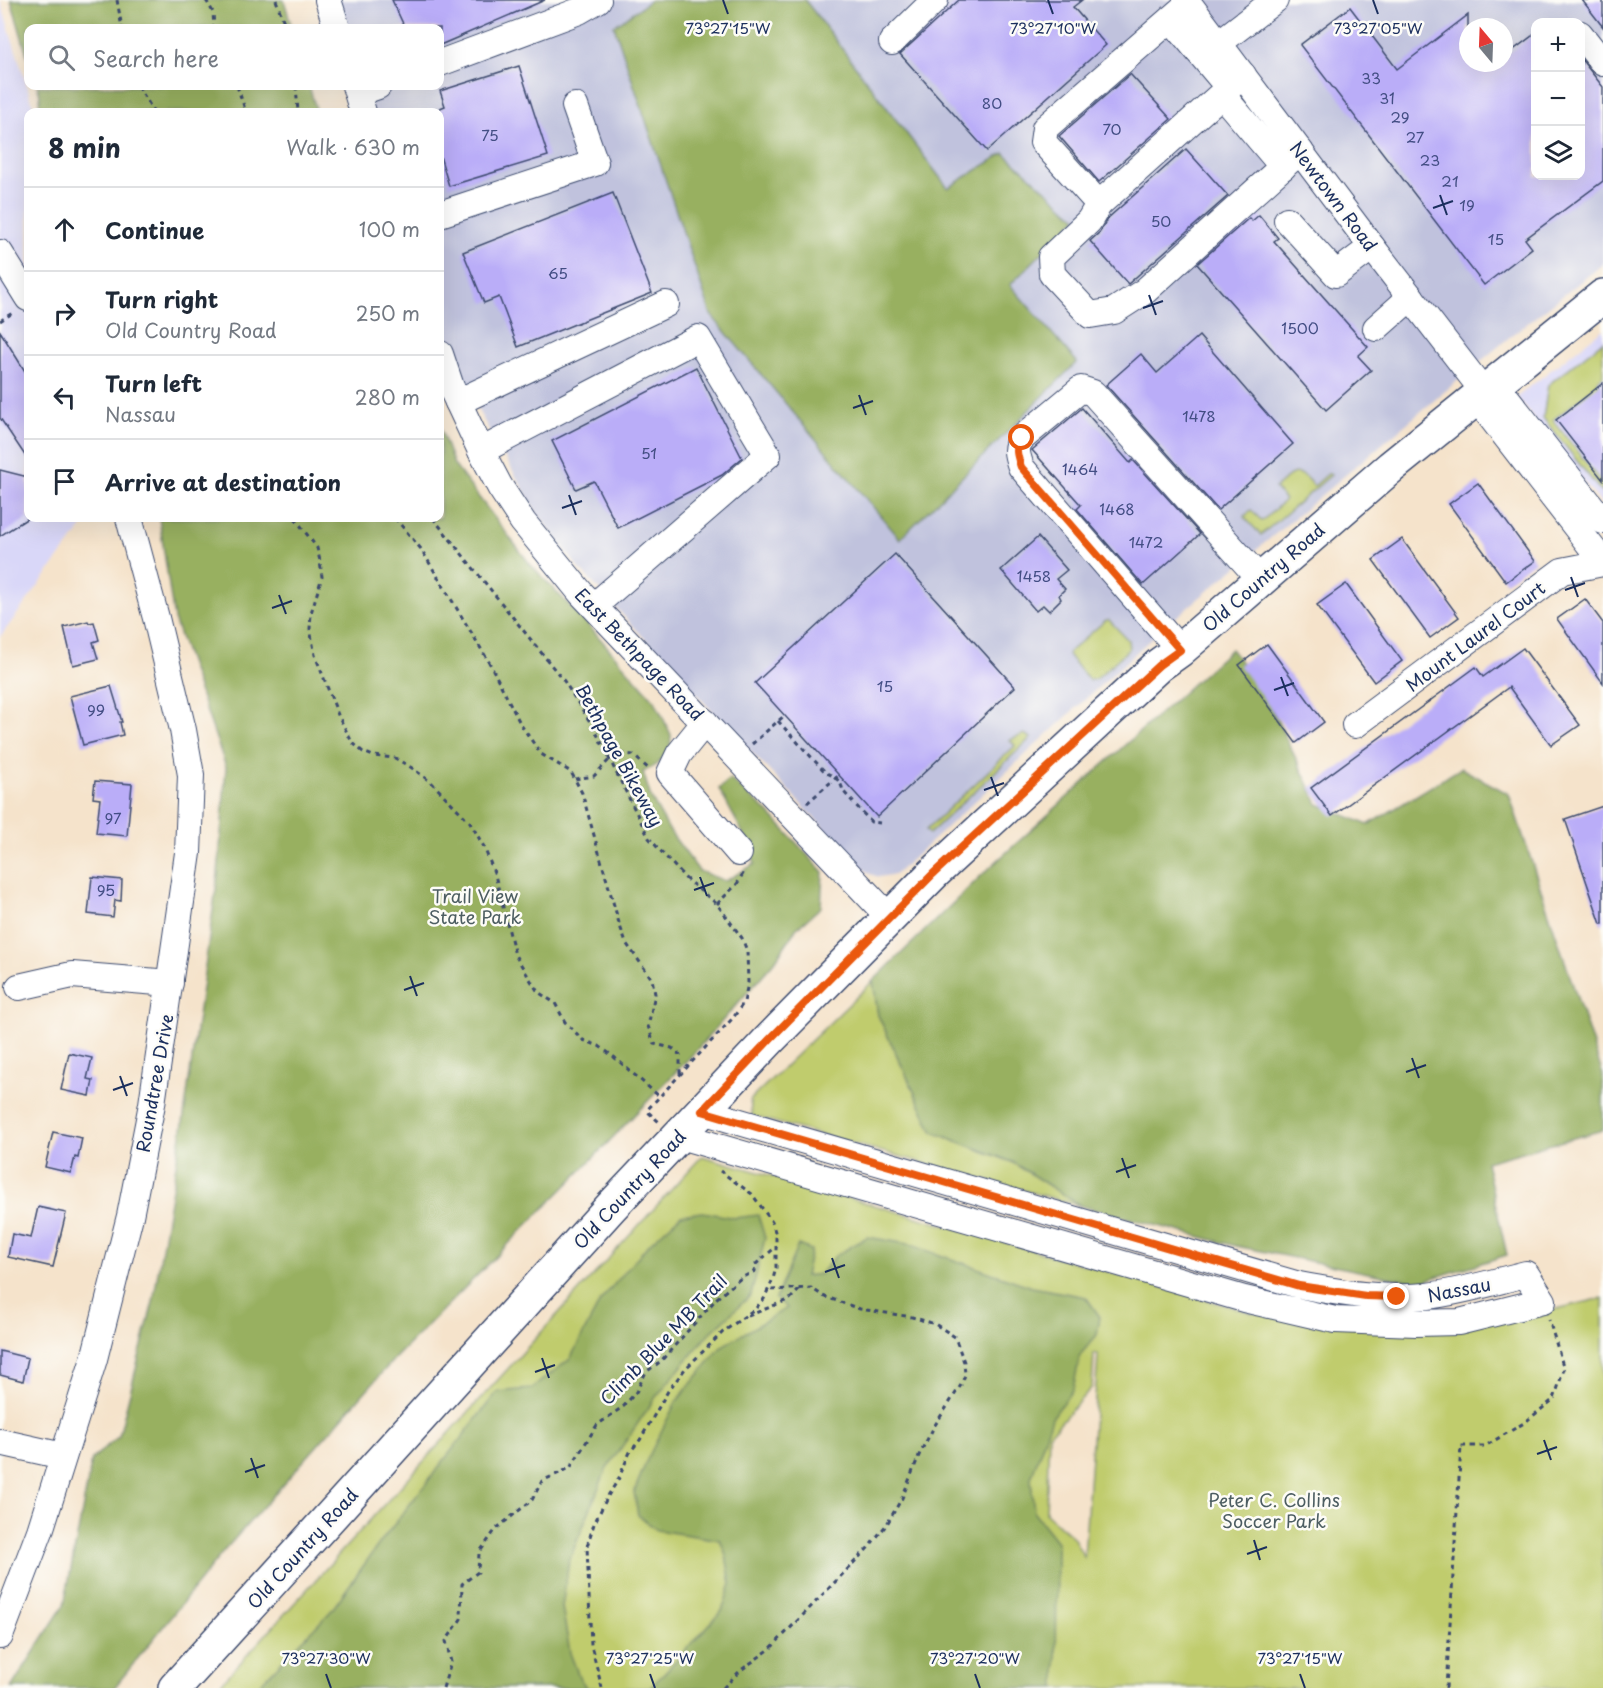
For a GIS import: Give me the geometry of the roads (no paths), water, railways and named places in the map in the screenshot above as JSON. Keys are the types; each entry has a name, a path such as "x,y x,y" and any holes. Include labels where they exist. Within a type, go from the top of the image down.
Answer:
{"main road":[{"name":"Old Country Road","path":"175,1688 611,1206 668,1128 702,1111 933,874 1159,665 1180,650 1375,480 1603,296"}],"street":[{"path":"328,0 336,24"},
{"path":"444,62 579,11 598,0"},
{"path":"892,42 935,0"},
{"path":"1219,43 1275,0"},
{"path":"1099,204 1043,142 1045,128 1182,8 1231,86 1099,204 1089,221 1051,257 1052,274 1090,315 1114,311 1144,291 1292,159"},
{"name":"Newtown Road","path":"1182,8 1219,43 1231,86 1292,159 1372,247 1485,391"},
{"path":"1585,40 1603,63"},
{"path":"444,213 595,163 575,106"},
{"path":"1287,220 1336,274 1372,247"},
{"path":"0,253 24,301"},
{"path":"1376,328 1412,297"},
{"path":"458,402 666,304"},
{"path":"481,451 698,338 768,455 594,606"},
{"name":"East Bethpage Road","path":"444,365 458,402 481,451 500,487 523,522 594,606 891,919"},
{"path":"1180,650 1021,467 1016,454 1017,444 1022,438 1081,389 1093,393 1260,579"},
{"path":"1485,391 1603,521"},
{"path":"1485,391 1603,562"},
{"name":"Roundtree Drive","path":"0,1636 40,1531 94,1359 130,1216 152,1104 188,854 191,775 183,730 130,522"},
{"name":"Mount Laurel Court","path":"1355,725 1562,572 1603,562"},
{"path":"705,722 679,754 670,773 740,853"},
{"path":"19,987 72,975 170,983"},
{"name":"Nassau","path":"668,1128 1244,1299 1335,1320 1394,1323 1459,1322 1543,1301 1526,1274 1458,1291 1426,1296 1366,1296 1299,1286 702,1111"},
{"path":"0,1442 63,1456"}],"park label":[{"name":"Trail View State Park","path":"475,905"},
{"name":"Peter C. Collins Soccer Park","path":"1274,1509"}]}
